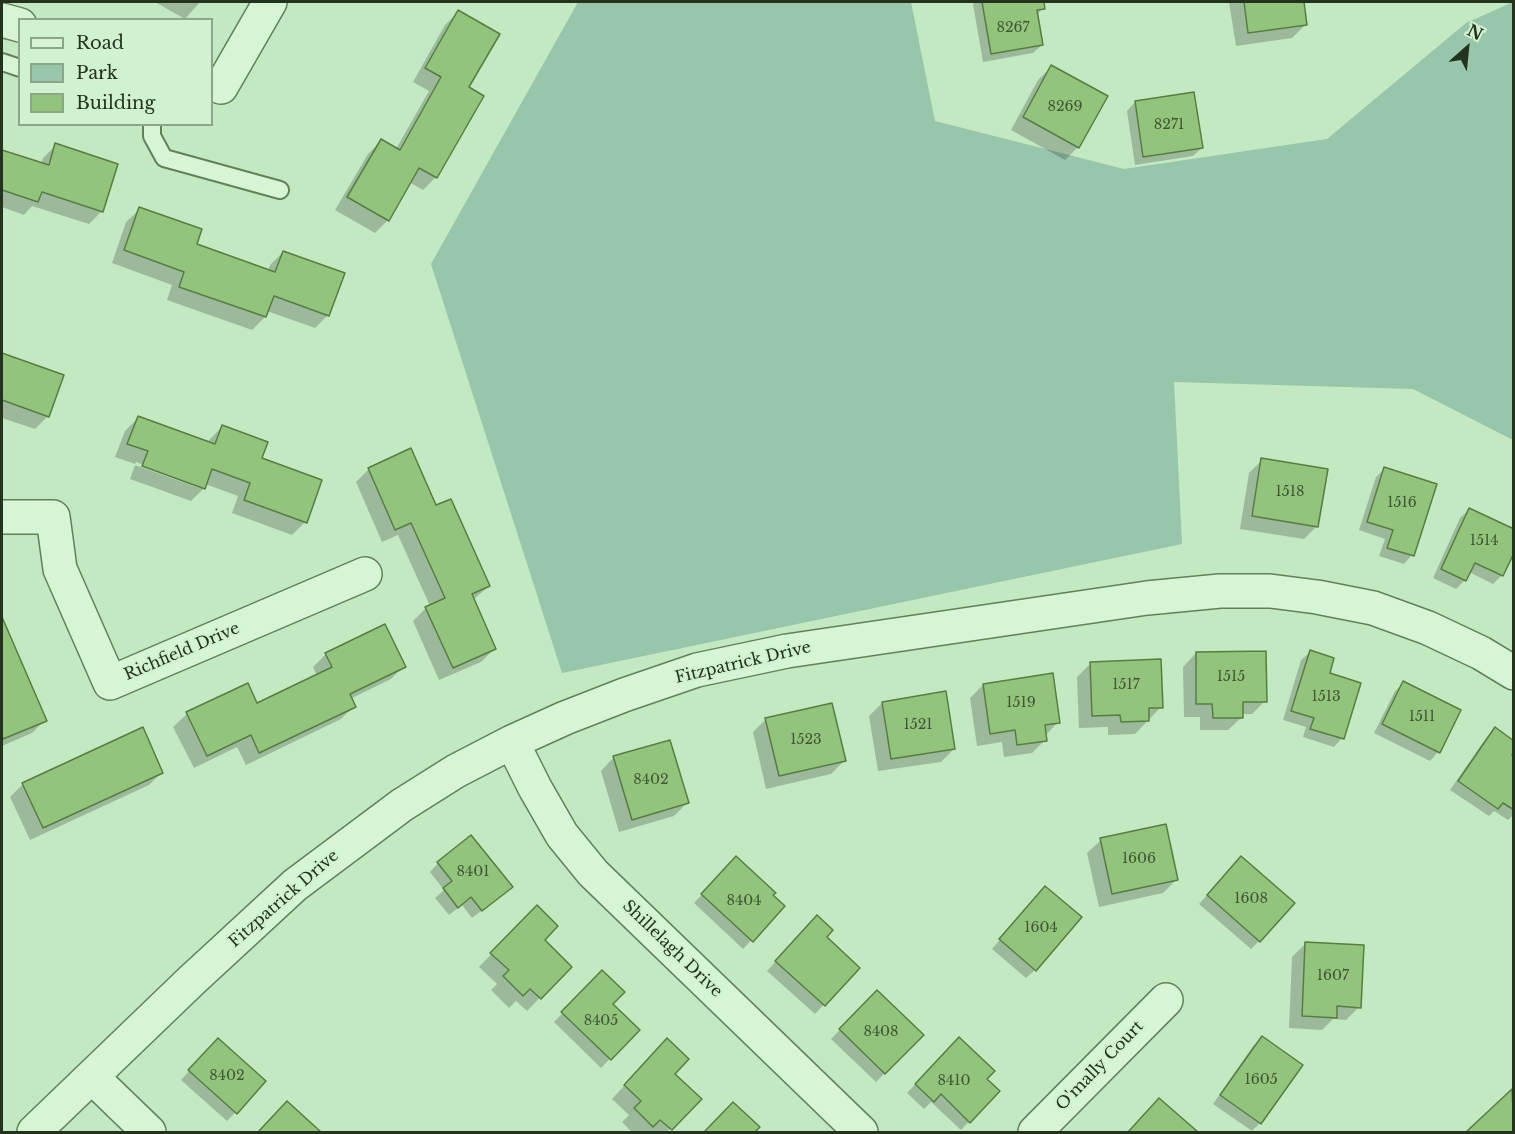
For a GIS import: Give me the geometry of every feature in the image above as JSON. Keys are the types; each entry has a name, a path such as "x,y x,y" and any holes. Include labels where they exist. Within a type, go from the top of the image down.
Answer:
{"street":[{"path":"213,84 221,87 270,2"},
{"path":"2,20 18,24"},
{"name":"Richfield Drive","path":"2,517 53,517 60,569 110,683 365,574"},
{"name":"Fitzpatrick Drive","path":"34,1132 295,885 402,805 456,771 512,742 624,695 698,670 787,651 1147,598 1220,591 1270,591 1373,608 1428,627 1481,653 1514,673"},
{"name":"Shillelagh Drive","path":"512,742 561,835 593,873 861,1132"},
{"name":"O'mally Court","path":"1035,1132 1166,1000"},
{"path":"92,1077 149,1132"}],"lane":[{"path":"2,62 18,67"},
{"path":"152,126 152,136 164,158 280,190"}],"green space":[{"path":"578,2 911,2 935,121 1124,169 1327,139 1466,23 1513,2 1513,440 1413,389 1174,382 1182,544 562,673 431,264"}],"building":[{"path":"982,2 1044,2 1045,9 1037,10 1043,45 991,54"},
{"path":"1244,2 1304,2 1307,25 1248,33"},
{"path":"458,10 500,34 469,87 484,96 437,178 419,168 389,221 347,197 381,139 400,150 441,77 425,68"},
{"path":"1051,65 1108,96 1079,148 1023,117"},
{"path":"1194,92 1203,148 1143,157 1135,101"},
{"path":"55,143 118,164 103,212 42,192 38,202 2,190 2,150 49,165"},
{"path":"139,207 202,229 197,244 275,272 283,251 345,273 329,316 274,296 266,317 179,287 184,272 124,250"},
{"path":"2,353 64,375 49,417 2,400"},
{"path":"138,416 215,444 222,425 268,442 262,458 322,480 307,523 244,500 250,483 212,469 205,489 142,466 148,451 127,444"},
{"path":"411,448 436,505 451,499 490,586 472,594 496,649 453,668 425,607 445,598 411,523 395,530 368,468"},
{"path":"1261,458 1328,469 1318,527 1252,516"},
{"path":"1384,467 1437,484 1414,556 1387,548 1393,530 1367,522"},
{"path":"1469,508 1514,529 1514,553 1503,576 1475,563 1466,581 1441,569"},
{"path":"2,617 47,721 3,739 2,735"},
{"path":"385,624 406,667 350,694 356,707 259,753 251,735 207,756 186,712 248,683 257,703 332,667 325,653"},
{"path":"1310,650 1334,658 1330,673 1361,683 1344,739 1310,729 1314,718 1291,711"},
{"path":"1266,651 1267,702 1243,702 1243,718 1213,718 1212,704 1196,704 1196,652"},
{"path":"1161,659 1163,708 1149,708 1149,721 1121,722 1120,715 1092,716 1090,662"},
{"path":"1053,673 1060,723 1045,725 1047,741 1017,745 1015,730 990,734 983,684"},
{"path":"1403,681 1461,710 1440,753 1382,724"},
{"path":"946,691 955,749 891,759 882,702"},
{"path":"832,703 846,761 779,776 765,718"},
{"path":"143,727 163,773 43,828 22,783"},
{"path":"1495,727 1514,741 1512,755 1514,756 1514,810 1503,803 1498,809 1458,781"},
{"path":"670,740 689,803 632,820 613,756"},
{"path":"1166,824 1178,880 1112,894 1100,838"},
{"path":"471,835 513,887 482,911 471,897 458,908 443,888 452,881 437,862"},
{"path":"736,856 776,893 773,895 785,906 753,942 701,894"},
{"path":"1241,856 1295,903 1260,942 1207,895"},
{"path":"1045,886 1082,917 1036,971 999,939"},
{"path":"537,905 558,926 545,940 572,967 541,999 530,989 523,996 503,976 509,970 490,953"},
{"path":"817,915 833,930 827,937 860,968 825,1006 775,961"},
{"path":"1305,942 1364,945 1361,1008 1337,1006 1337,1018 1302,1016"},
{"path":"602,970 625,992 613,1004 640,1030 611,1060 561,1012"},
{"path":"877,990 924,1035 885,1074 839,1029"},
{"path":"1262,1036 1303,1065 1261,1124 1220,1095"},
{"path":"959,1037 995,1071 987,1079 1000,1091 970,1123 941,1094 934,1102 915,1084"},
{"path":"218,1038 266,1081 237,1114 188,1070"},
{"path":"667,1038 689,1059 675,1074 702,1099 672,1130 660,1120 653,1127 634,1108 641,1101 624,1085"},
{"path":"1512,1089 1514,1132 1466,1132"},
{"path":"1159,1098 1198,1132 1128,1132"},
{"path":"287,1101 321,1132 258,1132"},
{"path":"733,1102 760,1127 755,1132 704,1132"}]}
